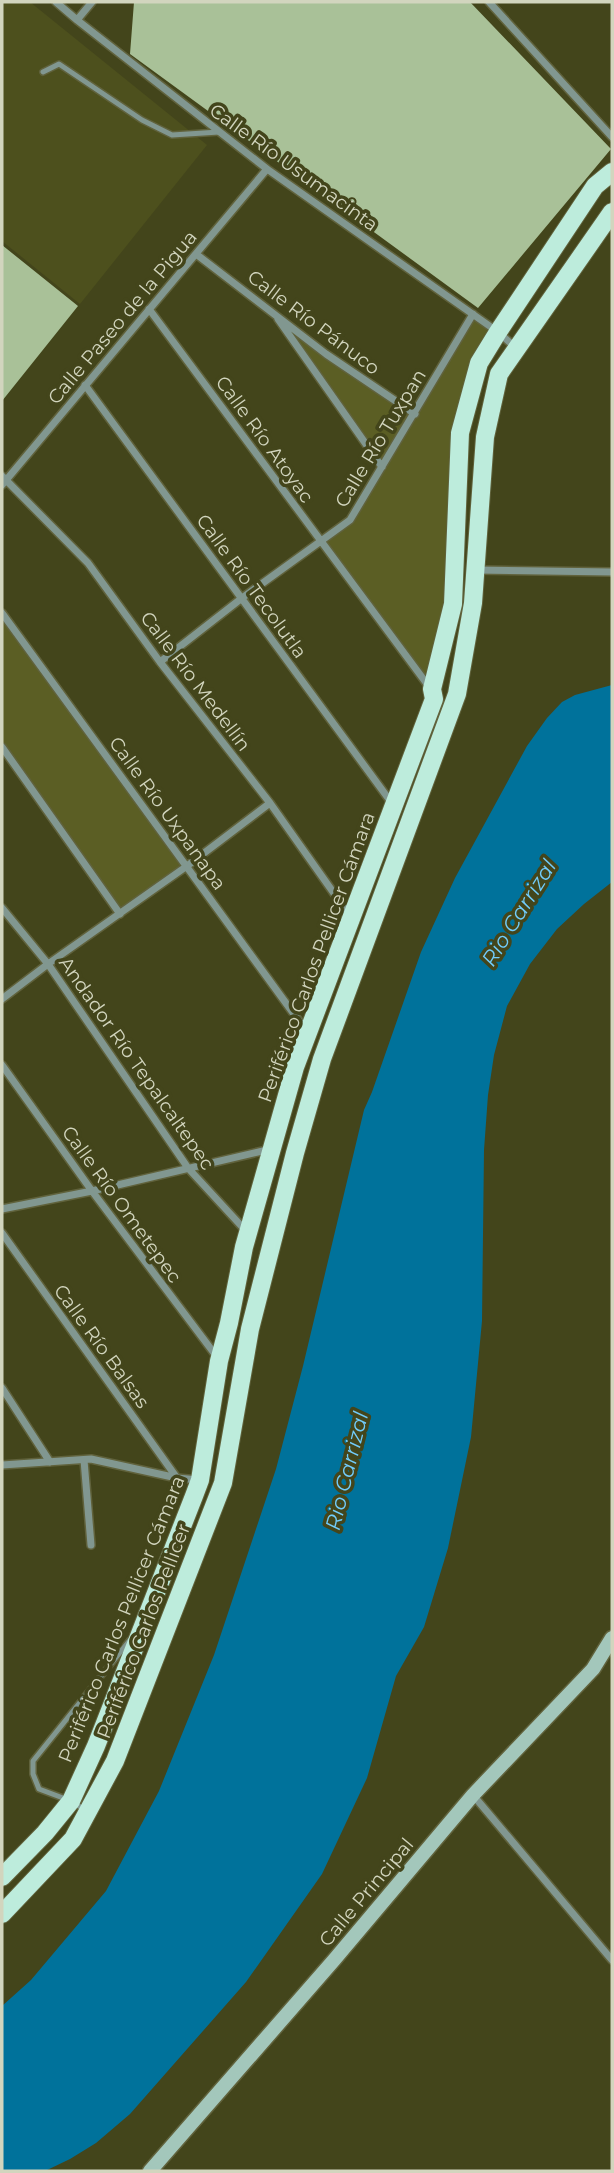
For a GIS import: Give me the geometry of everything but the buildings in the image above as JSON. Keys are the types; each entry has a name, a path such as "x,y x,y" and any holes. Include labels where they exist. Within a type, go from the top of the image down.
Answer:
{"main road":[{"name":"Periférico Carlos Pellicer Cámara","path":"2,1877 45,1833 71,1801 96,1746 200,1480 219,1361 249,1234 295,1067 434,699 432,689 453,604 460,433 479,363 595,186 612,172"},
{"path":"476,570 485,437 499,374 612,212"},
{"name":"Periférico Carlos Pellicer","path":"2,1914 73,1839 115,1761 223,1483 250,1329 295,1153 322,1059 457,694 474,603 476,570"},
{"name":"Calle Principal","path":"150,2171 473,1796 593,1669 612,1638"}],"street":[{"name":"Calle Río Usumacinta","path":"55,2 267,169 498,332 516,349"},
{"path":"77,20 92,2"},
{"path":"489,2 612,137"},
{"name":"Calle Paseo de la Pigua","path":"3,481 267,169"},
{"name":"Calle Río Pánuco","path":"196,254 326,355 415,414"},
{"name":"Calle Río Atoyac","path":"149,309 432,689"},
{"path":"273,312 382,467"},
{"name":"Calle Río Tuxpan","path":"160,662 242,598 350,520 472,314"},
{"name":"Calle Río Tecolutla","path":"85,386 394,806"},
{"name":"Calle Río Medellín","path":"3,481 88,562 160,662 270,803 350,917"},
{"path":"476,570 612,572"},
{"name":"Calle Río Uxpanapa","path":"2,613 307,1032"},
{"path":"2,747 120,914"},
{"path":"2,999 270,803"},
{"name":"Andador Río Tepalcaltepec","path":"2,908 48,964 188,1168 249,1234"},
{"name":"Calle Río Ometepec","path":"2,1065 219,1361"},
{"path":"2,1209 272,1149"},
{"name":"Calle Río Balsas","path":"2,1233 177,1478"},
{"path":"2,1388 50,1462"},
{"path":"2,1465 91,1459 177,1478 200,1480"},
{"path":"84,1460 91,1545"},
{"path":"473,1796 612,1960"}],"lane":[{"path":"43,72 59,64 142,120 172,135 219,132"},
{"path":"88,1811 71,1801 39,1789 33,1774 33,1761 145,1622"}],"shaded area":[{"path":"2,2 30,2 207,145 80,304 2,241"},
{"path":"273,312 414,414 473,314 498,332 460,433 453,604 432,689 321,541 350,520 382,467"},
{"path":"2,613 187,866 120,914 2,749"}],"water":[{"name":"Rio Carrizal","path":"612,685 612,882 557,929 530,964 507,1006 494,1055 488,1095 484,1150 482,1321 471,1437 448,1548 424,1627 396,1676 367,1778 322,1874 246,1982 130,2114 96,2143 45,2171 2,2171 2,2006 31,1980 106,1891 159,1791 214,1655 276,1469 364,1110 421,952 455,878 527,746 547,718 562,702 575,695"}]}
